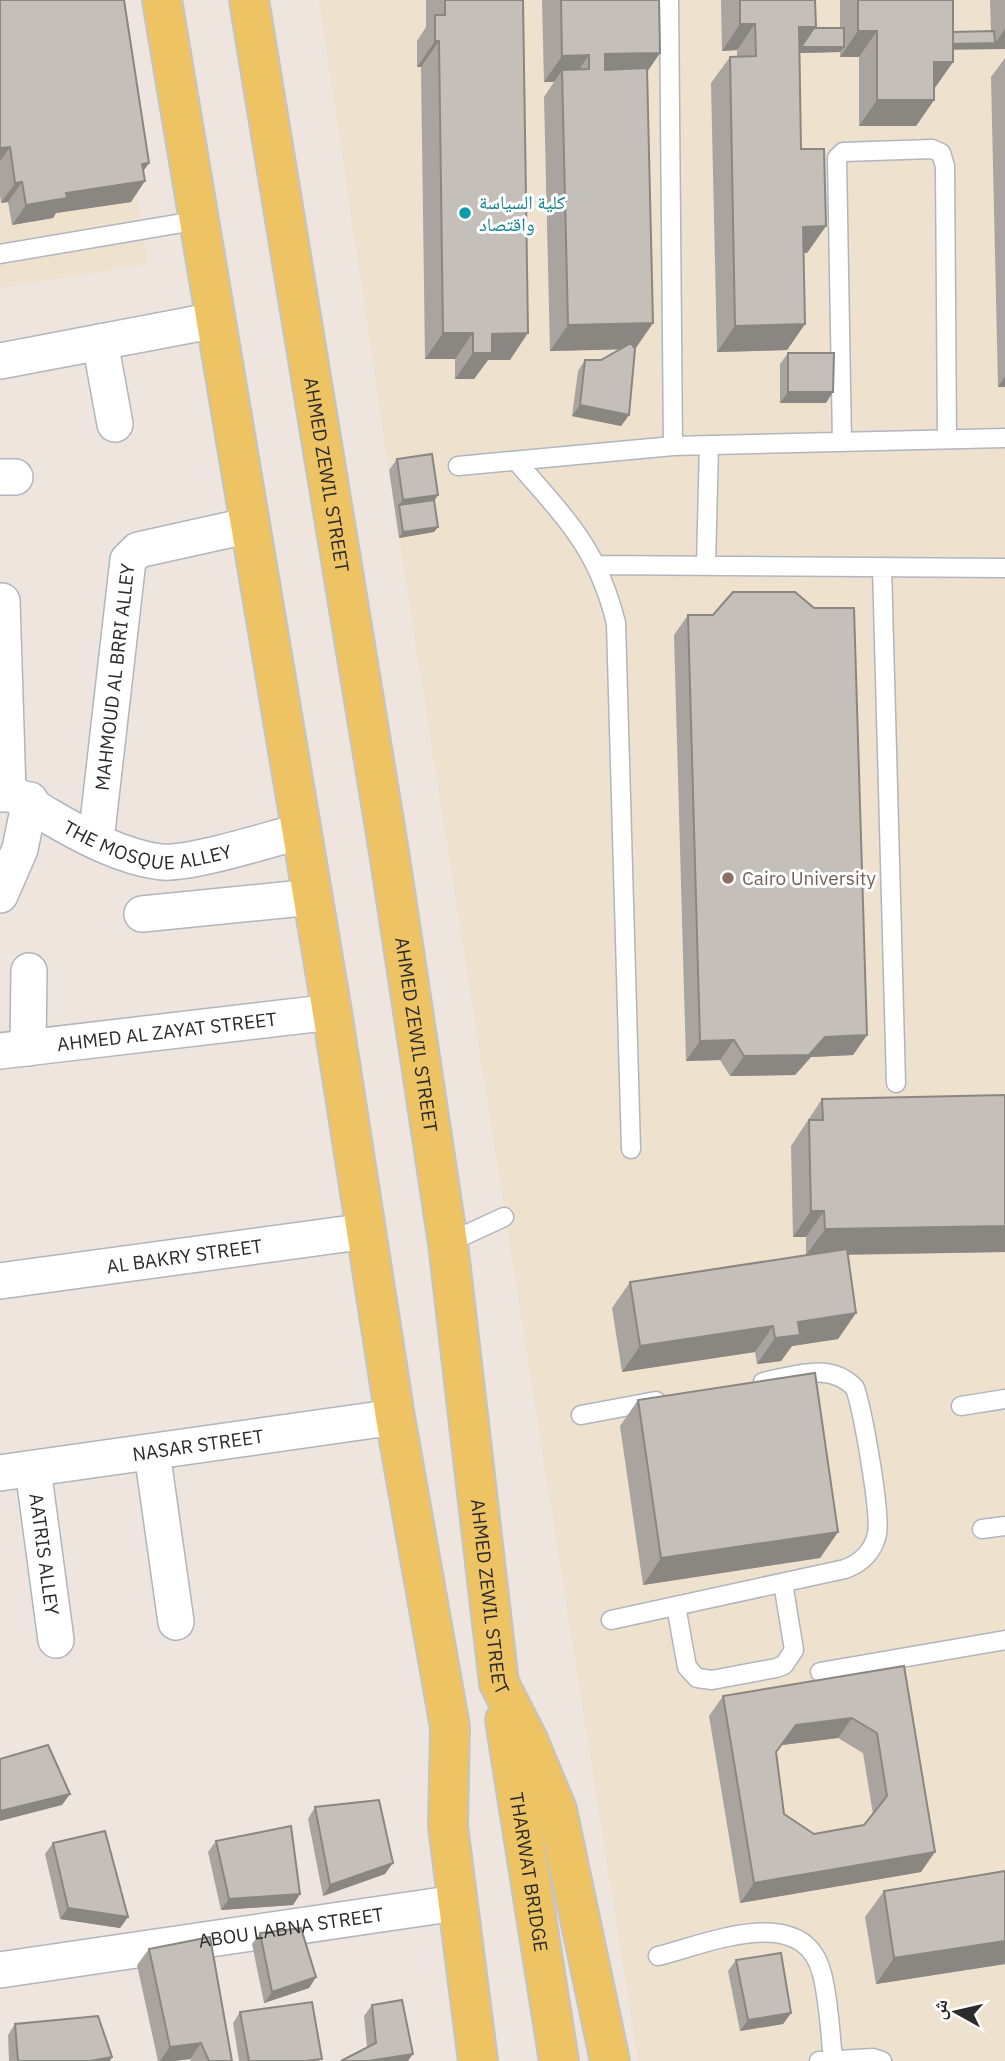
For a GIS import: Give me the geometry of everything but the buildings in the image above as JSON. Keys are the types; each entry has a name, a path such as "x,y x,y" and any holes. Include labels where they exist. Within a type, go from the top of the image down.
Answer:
{"main road":[{"path":"162,0 332,1012 395,1417 505,2061"},
{"name":"AHMED ZEWIL STREET","path":"249,0 389,852 448,1243 499,1683 528,1740 557,1810 610,2061"},
{"name":"THARWAT BRIDGE","path":"499,1683 559,2061"},
{"path":"450,1727 448,1826 478,2061"}],"street":[{"path":"0,361 216,320"},
{"path":"100,342 115,424"},
{"name":"MAHMOUD AL BRRI ALLEY","path":"96,840 128,560 138,550 250,524"},
{"path":"0,895 20,849 12,796 2,601"},
{"name":"THE MOSQUE ALLEY","path":"12,796 125,854 163,862 191,859 302,831"},
{"path":"142,914 313,897"},
{"path":"14,1050 29,971"},
{"name":"AHMED AL ZAYAT STREET","path":"14,1050 332,1012"},
{"name":"AL BAKRY STREET","path":"0,1281 367,1231"},
{"name":"NASAR STREET","path":"17,1471 395,1417"},
{"path":"152,1452 176,1622"},
{"name":"AATRIS ALLEY","path":"17,1471 56,1640"},
{"name":"ABOU LABNA STREET","path":"0,1970 456,1903"}],"lane":[{"path":"669,0 673,446"},
{"path":"842,442 837,158 843,152 932,149 941,153 945,166 947,439"},
{"path":"0,254 201,220"},
{"path":"458,466 673,446 1005,438"},
{"path":"706,565 709,445"},
{"path":"517,462 568,520 598,565 616,623 619,653 631,1149"},
{"path":"598,565 1005,568"},
{"path":"883,567 896,1083"},
{"path":"448,1243 504,1217"},
{"path":"611,1620 783,1583 856,1564 873,1546 877,1520 863,1421 855,1388 845,1377 831,1372 751,1384"},
{"path":"580,1415 672,1398"},
{"path":"961,1406 1005,1399"},
{"path":"982,1529 1005,1526"},
{"path":"676,1606 687,1667 697,1678 712,1680 776,1668 785,1665 794,1650 783,1583"},
{"path":"820,1672 1005,1640"},
{"path":"659,1956 767,1931 786,1933 803,1942 815,1956 822,1974 826,2060 882,2061"}],"shaded area":[{"path":"0,0 107,0 148,264 0,288"},
{"name":"Cairo University","path":"319,0 1005,0 1005,2061 638,2061 399,538"}],"place":[{"name":"كلية السياسة واقتصاد","path":"465,213"},
{"name":"Cairo University","path":"728,878"}]}
